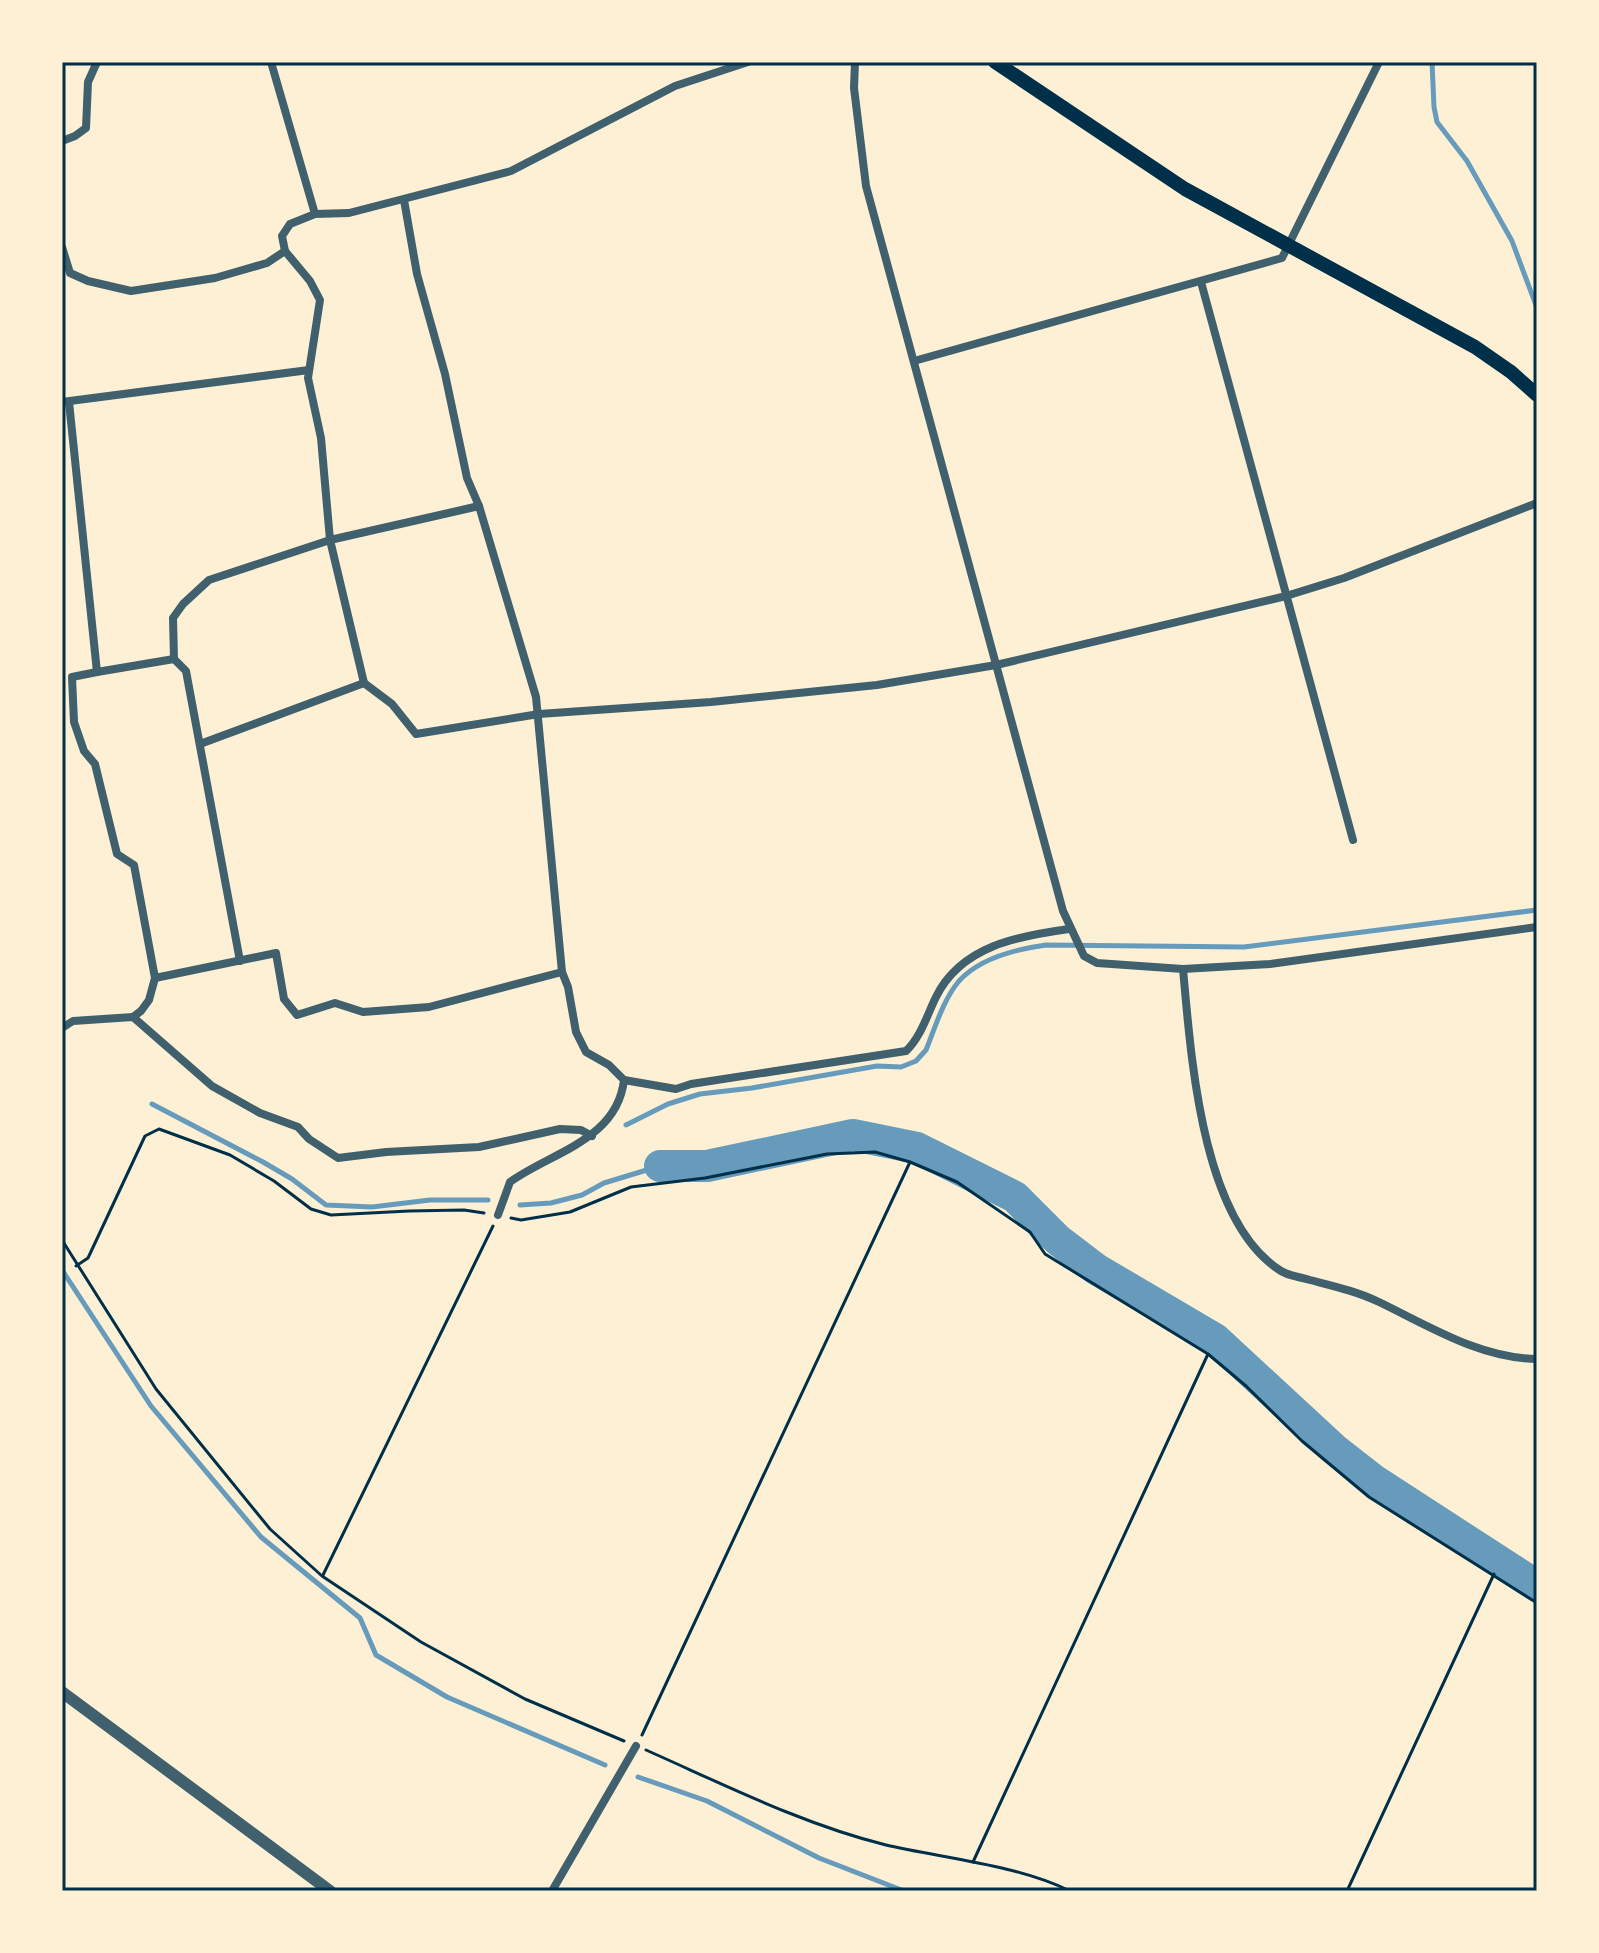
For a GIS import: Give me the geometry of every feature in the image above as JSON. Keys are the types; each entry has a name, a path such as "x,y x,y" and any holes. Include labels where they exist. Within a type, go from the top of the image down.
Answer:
{"main road":[{"path":"995,62 1185,189 1475,347 1537,395"}],"street":[{"path":"62,141 86,128 88,82 97,62"},
{"path":"271,62 315,214"},
{"path":"748,62 675,86 511,171 349,213 315,214 290,224 282,236 285,251 310,281 320,300 308,378 321,438 330,540 364,683 392,704 416,734 539,714 711,702 877,685 996,665 1286,596 1359,572 1537,503"},
{"path":"855,62 854,88 866,186 1069,929 1084,956 1097,963 1183,969 1270,964 1537,927"},
{"path":"914,361 1282,258 1379,62"},
{"path":"404,200 417,274 445,374 467,478 479,506 536,697 562,972 568,987 576,1032 586,1052 609,1065 624,1080 676,1089 691,1084 906,1051 921,1030 946,980 965,960 1012,939 1069,929"},
{"path":"62,247 70,273 88,281 131,291 215,278 267,263 285,251"},
{"path":"1201,282 1353,840"},
{"path":"97,672 65,402 309,370"},
{"path":"240,961 186,671 174,659 173,618 209,580 330,540 479,506"},
{"path":"62,1028 73,1021 133,1017 149,1000 155,978 134,865 117,854 95,764 84,751 74,722 72,677 174,659"},
{"path":"200,744 364,683"},
{"path":"155,978 276,953 284,999 297,1015 335,1003 363,1012 429,1007 562,972"},
{"path":"1183,969 1193,1063 1210,1154 1224,1197 1258,1255 1285,1273 1358,1292 1473,1347 1514,1358 1537,1359"},
{"path":"133,1017 212,1086 260,1113 298,1127 309,1139 338,1158 479,1147 560,1129 581,1130 592,1136"},
{"path":"498,1215 510,1182 592,1136 618,1107 624,1080"},
{"path":"62,1692 330,1891"},
{"path":"552,1891 636,1746"}],"path":[{"path":"76,1266 88,1258 145,1136 159,1129 230,1155 274,1181 311,1209 331,1215 450,1210 521,1220 570,1212 631,1187 705,1178 827,1154 875,1152 910,1162 957,1182 1030,1232 1045,1254 1208,1354 1302,1441 1369,1497 1537,1603"},
{"path":"636,1746 910,1162"},
{"path":"322,1576 498,1215"},
{"path":"62,1240 156,1389 270,1529 322,1576 421,1642 525,1699 810,1823 885,1845 973,1862 1056,1884 1070,1891"},
{"path":"973,1862 1208,1354"},
{"path":"1347,1891 1494,1574"}],"waterway":[{"path":"1432,62 1437,122 1467,161 1512,241 1537,308"},
{"path":"626,1125 668,1104 700,1094 877,1066 901,1067 916,1061 926,1050 944,1005 959,981 977,966 1023,949 1046,945 1244,947 1537,910"},
{"path":"152,1104 263,1162 326,1205 372,1207 430,1200 488,1200"},
{"path":"660,1166 707,1166 853,1135 917,1148 1015,1197 1058,1240 1096,1269 1215,1339 1334,1449 1375,1481 1537,1586"},
{"path":"520,1205 551,1203 582,1195 604,1183 660,1166"},
{"path":"62,1270 151,1406 261,1537 360,1618 376,1655 447,1697 605,1765"},
{"path":"638,1777 707,1801 819,1858 904,1891"}]}
